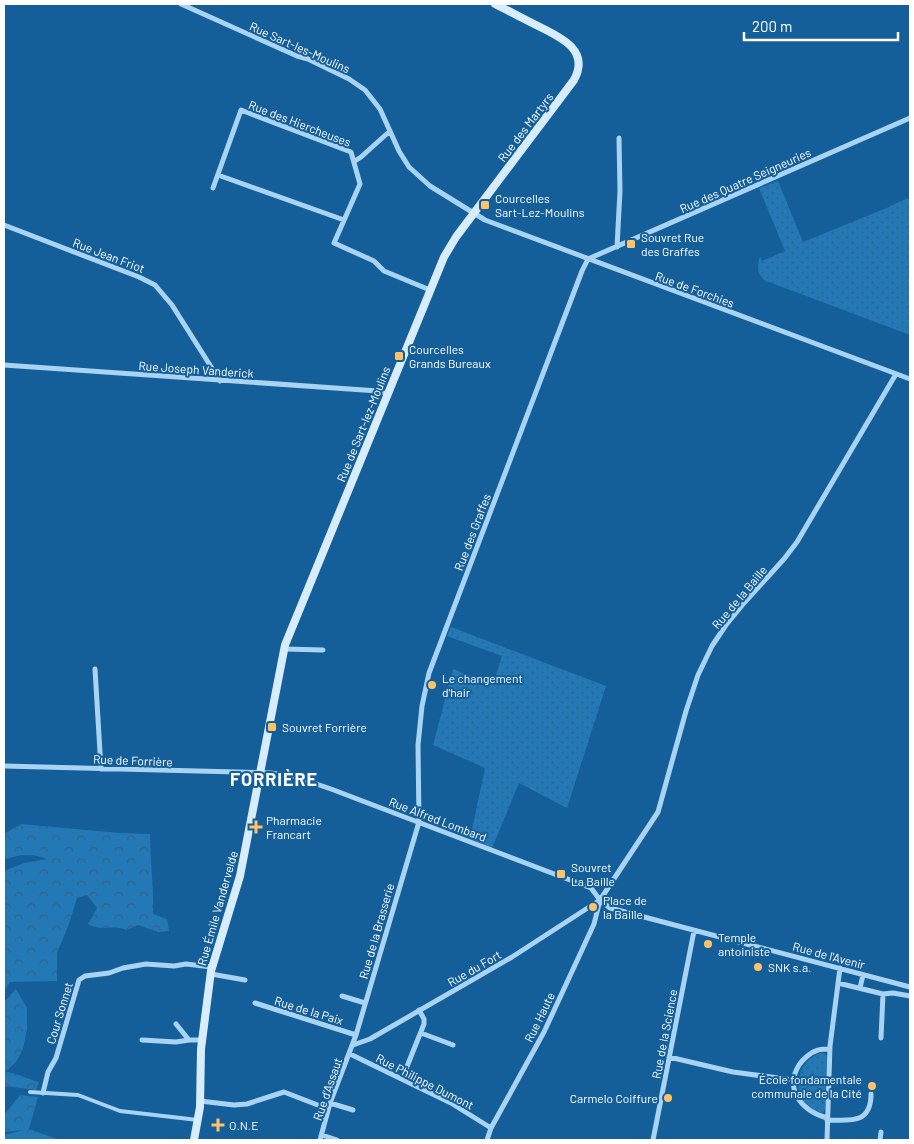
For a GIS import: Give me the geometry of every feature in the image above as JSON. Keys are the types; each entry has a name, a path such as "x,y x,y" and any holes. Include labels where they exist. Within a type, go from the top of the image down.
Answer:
{"main road":[{"name":"Rue des Martyrs","path":"474,213 575,79 578,63 573,50 565,40 495,4"},
{"name":"Rue de Sart-lez-Moulins","path":"261,773 284,649 294,622 444,257 474,213"},
{"name":"Rue Émile Vandervelde","path":"194,1140 200,1101 203,1040 211,971 239,879 261,773"}],"street":[{"name":"Rue Sart-les-Moulins","path":"181,4 297,56 308,59 366,90 374,100 403,158 418,176 474,213"},
{"name":"Rue des Hiercheuses","path":"213,188 241,110 351,152 355,161"},
{"name":"Rue des Quatre Seigneuries","path":"588,259 910,118"},
{"path":"390,131 361,158 355,161 360,184 334,244 374,261 384,272 430,290"},
{"path":"617,247 620,191 619,138"},
{"path":"218,175 344,220"},
{"name":"Rue de Forchies","path":"474,213 485,220 910,379"},
{"name":"Rue Jean Friot","path":"4,226 155,285 172,305 220,380"},
{"name":"Rue des Graffes","path":"419,822 418,745 422,706 429,673 588,259"},
{"name":"Rue Joseph Vanderick","path":"4,365 378,391 387,394"},
{"name":"Rue de la Baille","path":"600,900 658,812 686,711 698,676 712,646 738,610 797,542 896,374"},
{"path":"284,649 323,650"},
{"path":"95,669 101,769"},
{"name":"Rue de Forrière","path":"4,766 261,773"},
{"name":"Rue Alfred Lombard","path":"261,773 293,776 310,781 591,888 600,900"},
{"name":"Rue de la Brasserie","path":"353,1045 419,822"},
{"name":"Rue de l'Avenir","path":"600,900 610,908 910,987"},
{"name":"Rue du Fort","path":"353,1045 370,1039 512,957 600,900"},
{"name":"Rue Haute","path":"487,1140 491,1128 544,1032 594,924 600,900"},
{"name":"Rue de la Science","path":"653,1140 694,931"},
{"name":"Cour Sonnet","path":"44,1093 48,1072 56,1058 79,980 85,976 109,973 123,968 146,964 174,966 186,964 211,971"},
{"path":"827,1140 830,1049 840,968"},
{"path":"211,971 245,980"},
{"path":"860,988 863,975"},
{"name":"Rue de l'Avenir","path":"838,983 883,994 910,996"},
{"path":"881,1038 883,994"},
{"path":"342,996 366,1003"},
{"name":"Rue de la Paix","path":"255,1004 356,1035"},
{"path":"402,1079 421,1033 424,1019 420,1010"},
{"path":"176,1024 189,1040"},
{"path":"421,1033 453,1045"},
{"path":"142,1040 176,1042 203,1040"},
{"name":"Rue d'Assaut","path":"321,1138 330,1103 353,1045"},
{"path":"830,1049 818,1050 808,1055 801,1062 793,1080 799,1101 807,1110 827,1119 857,1120 866,1113 871,1102 871,1094"},
{"name":"Rue Philippe Dumont","path":"350,1054 451,1103 491,1128"},
{"path":"670,1057 733,1072 793,1080"},
{"path":"30,1092 78,1095 120,1111 198,1120"},
{"path":"200,1101 234,1106 247,1104 284,1092 328,1109"},
{"path":"330,1103 353,1110"},
{"path":"880,1140 881,1132"},
{"path":"321,1138 337,1140"}],"green space":[{"path":"778,181 803,242 910,197 910,335 767,282 761,276 758,267 760,256 762,261 785,251 759,188"},
{"path":"451,627 606,686 567,808 519,783 492,848 470,839 485,768 433,745 453,669 493,684 502,656 447,636"},
{"path":"21,824 150,834 153,914 167,919 169,931 158,932 138,925 127,930 93,926 88,924 97,908 87,895 77,898 57,953 57,981 10,982 4,991 4,871 24,863 47,859 26,855 4,860 4,834"},
{"path":"16,989 27,1008 27,1029 23,1049 16,1062 5,1072 39,1082 36,1090 4,1086 4,1002"},
{"path":"823,1052 827,1056 825,1109 823,1113 812,1109 804,1102 798,1084 800,1074 805,1065 812,1057"},
{"path":"20,1095 38,1097 29,1129 60,1140 4,1140 4,1135 24,1130 4,1132 4,1115"}],"place":[{"name":"Courcelles Sart-Lez-Moulins","path":"485,205"},
{"name":"Souvret Rue des Graffes","path":"631,244"},
{"name":"Courcelles Grands Bureaux","path":"399,356"},
{"name":"Le changement d'hair","path":"432,685"},
{"name":"Souvret Forrière","path":"272,727"},
{"name":"Pharmacie Francart","path":"256,827"},
{"name":"Souvret La Baille","path":"561,874"},
{"name":"Place de la Baille","path":"593,907"},
{"name":"Temple antoiniste","path":"708,944"},
{"name":"SNK s.a.","path":"758,967"},
{"name":"École fondamentale communale de la Cité","path":"872,1086"},
{"name":"Carmelo Coiffure","path":"668,1098"},
{"name":"O.N.E","path":"218,1125"}],"district":[{"name":"FORRIÈRE","path":"274,779"}]}
